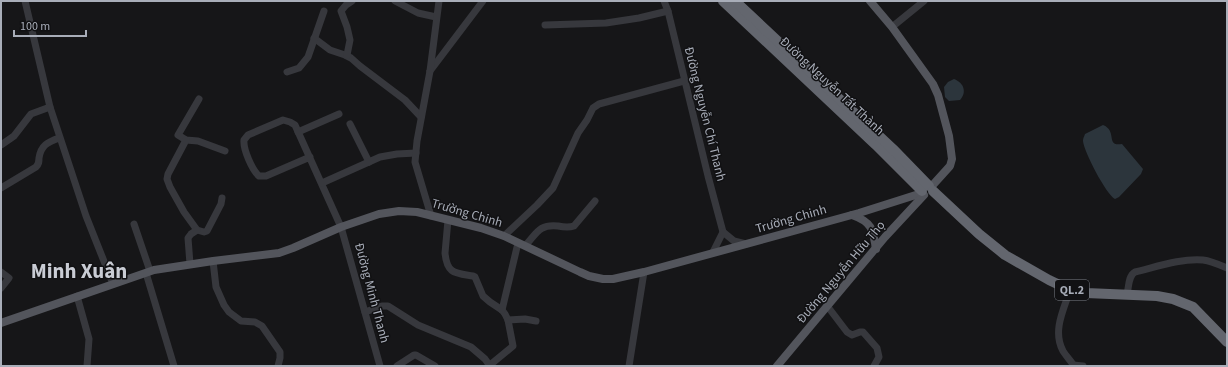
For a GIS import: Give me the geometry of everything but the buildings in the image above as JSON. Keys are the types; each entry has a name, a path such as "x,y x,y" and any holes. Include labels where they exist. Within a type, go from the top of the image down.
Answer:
{"highway":[{"name":"Đường Nguyễn Tất Thành","path":"723,1 876,145 927,190"},
{"name":"Đường Nguyễn Tất Thành","path":"736,1 895,151 927,190"},
{"name":"QL.2","path":"927,190 1005,254 1027,268 1070,290 1093,294 1157,296 1186,303 1200,313 1227,342"}],"main road":[{"name":"Đường Nguyễn Hữu Thọ","path":"777,366 927,190 944,174 951,162 949,136 945,117 933,84 892,27 870,1"},
{"name":"Trường Chinh","path":"1,323 148,272 190,264 279,253 342,227 379,214 399,211 417,212 481,228 504,236 580,272 603,279 613,279 644,272 852,215 927,190"},
{"path":"852,215 863,218 872,229 876,249"}],"street":[{"path":"25,1 50,107 59,138 86,216 113,284"},
{"path":"347,55 350,40 342,11 346,5 352,1"},
{"path":"395,1 418,13 436,17"},
{"path":"431,216 415,162 421,117 430,71 439,1"},
{"path":"430,71 483,1"},
{"name":"Đường Nguyễn Chí Thanh","path":"664,1 668,11 684,81 723,232"},
{"path":"892,27 924,1"},
{"path":"287,72 299,68 308,57 324,11"},
{"path":"545,25 606,23 640,18 668,11"},
{"path":"314,38 330,50 347,55 405,100 421,117"},
{"path":"504,236 537,205 552,188 578,133 595,106 684,81"},
{"path":"199,99 178,134 186,140 198,141 225,151"},
{"path":"1,145 14,136 31,114 50,107"},
{"path":"310,158 263,176 257,175 243,145 244,140 246,136 283,120 295,125 298,132 339,114"},
{"path":"350,124 368,162"},
{"name":"Đường Minh Thanh","path":"298,132 342,227 380,366"},
{"path":"1,188 36,167 40,153 45,144 59,138"},
{"path":"186,140 168,174 167,180 178,203 197,230 204,232 207,231 222,204 222,198"},
{"path":"322,183 380,157 416,153"},
{"path":"502,310 521,244 542,227 551,225 574,226 594,201"},
{"path":"365,312 382,306 388,306 418,325 471,347 477,351 490,366 513,346 508,320 502,310 483,296 475,277 456,274 449,267 445,258 448,220"},
{"path":"134,224 174,366"},
{"path":"190,264 188,238 197,230"},
{"path":"713,252 723,232 734,241 746,244"},
{"path":"1127,294 1132,273 1135,272 1185,260 1205,260 1227,268"},
{"path":"213,261 216,287 224,305 229,312 241,321 255,322 262,326 280,352 278,366"},
{"path":"1,272 9,279 1,288"},
{"path":"629,366 644,272"},
{"path":"1070,290 1062,313 1059,336 1063,352 1074,365 1083,366"},
{"path":"77,296 89,338 87,366"},
{"path":"828,307 847,332 852,335 863,332 877,348 879,357 874,366"},
{"path":"508,320 525,319 536,321"},
{"path":"397,366 416,355 435,366"}],"shaded area":[{"path":"954,79 962,85 964,91 960,100 949,101 945,97 944,87 948,82"},
{"path":"1103,125 1110,131 1112,141 1117,144 1122,144 1143,169 1141,174 1119,197 1115,199 1106,189 1096,172 1087,154 1083,141 1085,134"}],"district":[{"name":"Minh Xuân","path":"79,271"}]}
